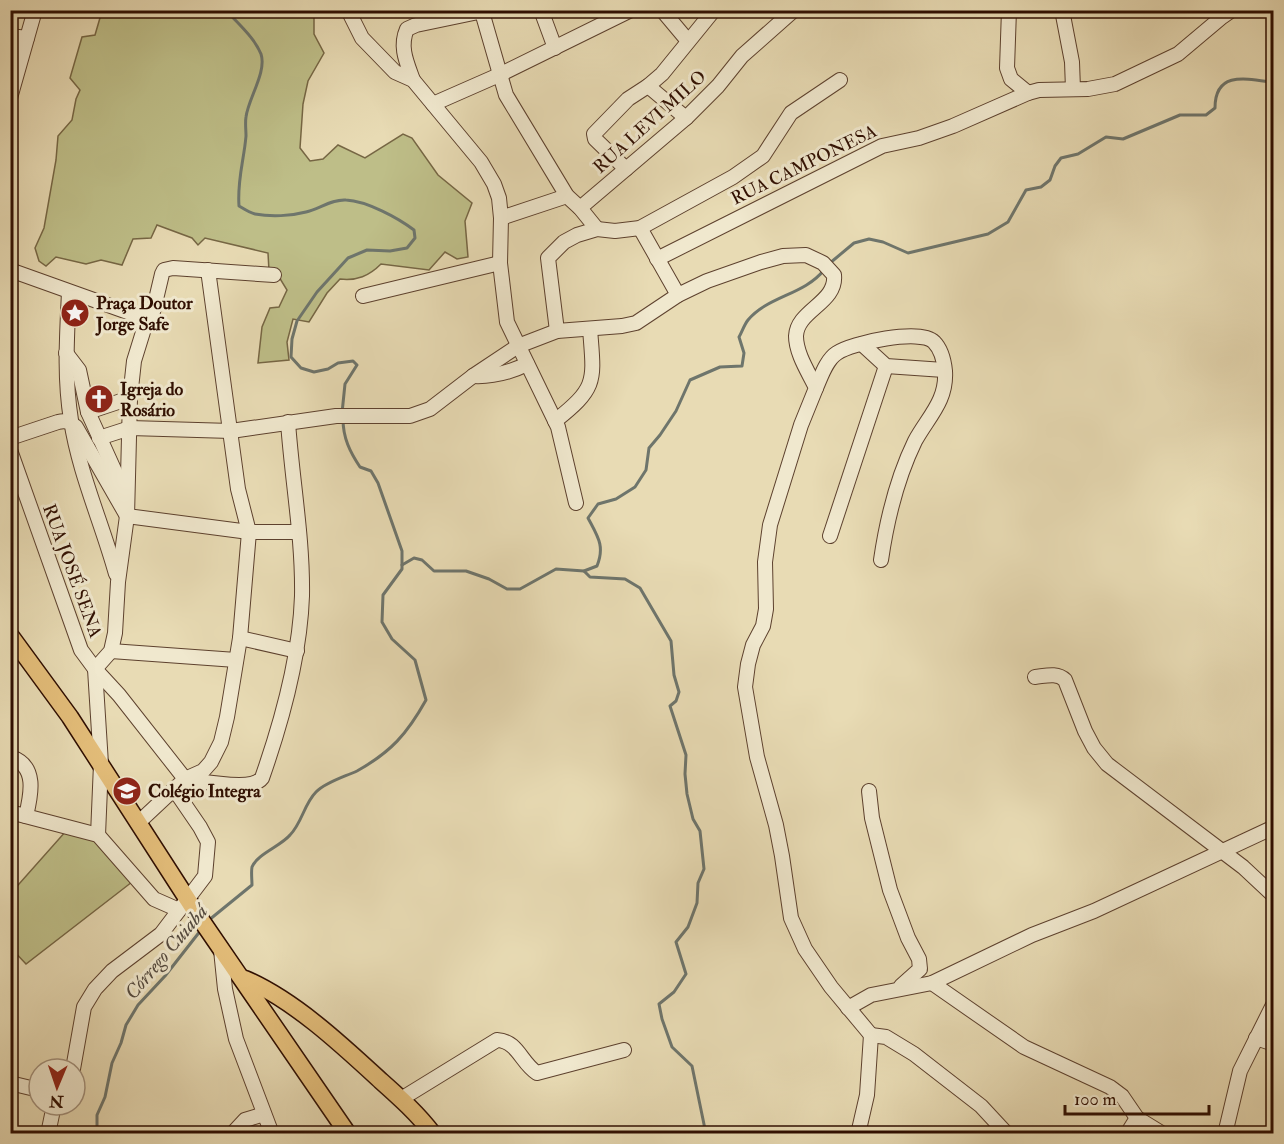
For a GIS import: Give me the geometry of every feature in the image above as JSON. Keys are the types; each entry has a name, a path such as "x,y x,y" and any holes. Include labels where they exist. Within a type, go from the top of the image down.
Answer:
{"main road":[{"path":"10,635 70,717 101,765 138,823 183,905 197,914 348,1134"},
{"path":"241,977 291,1005 368,1069 433,1134"}],"street":[{"path":"11,94 35,10"},
{"path":"348,10 362,38 380,58 395,72 413,80"},
{"path":"541,10 555,48"},
{"path":"433,104 499,75 632,10"},
{"path":"662,10 688,41"},
{"path":"626,169 595,139 594,134 628,99 662,74 714,10"},
{"name":"RUA LEVI MILO","path":"580,208 686,118 718,86 742,56 794,10"},
{"path":"1009,10 1007,68 1011,79 1028,93"},
{"path":"1062,10 1072,62 1073,89"},
{"name":"RUA CAMPONESA","path":"657,258 882,146 918,138 952,126 1039,90 1104,88 1115,84 1178,54 1232,10"},
{"path":"576,503 555,421 507,321 500,263 499,198 494,184 480,162 413,80 404,52 403,39 407,29 416,25 485,11 499,75 506,95 567,196 597,229"},
{"path":"10,36 27,38"},
{"path":"380,58 404,52"},
{"path":"557,331 548,258 564,242 597,229 615,231 640,228 689,203 754,163 771,146 791,113 840,80"},
{"path":"648,86 686,118"},
{"path":"501,218 567,196"},
{"path":"640,228 678,295"},
{"path":"99,438 130,428 231,431 343,415 410,416 419,414 430,409 473,376 518,346 557,331 622,327 636,323 678,295 707,281 783,256 806,255 823,263 834,275 833,288 797,330 796,338 800,352 816,388"},
{"path":"363,296 500,263"},
{"path":"99,835 101,765 95,669 111,651 115,633 118,582 127,516 130,398 134,361 147,319 153,312 164,270 173,268 274,274"},
{"path":"10,270 147,319"},
{"path":"138,823 185,779 203,771 221,742 240,638 249,532 238,489 208,270"},
{"path":"69,292 66,386 71,423 118,582"},
{"path":"555,421 577,403 591,382 593,368 590,329"},
{"path":"881,560 895,492 915,441 940,404 945,387 941,354 933,340 920,335 862,344 834,354 816,388 801,425 770,525 765,562 766,609 763,626 753,645 745,687 757,757 776,825 790,918 805,949 848,1008 871,1035 886,1037 914,1054 981,1106 1007,1134"},
{"path":"862,344 886,366 944,370"},
{"path":"66,353 79,370 88,412 128,499"},
{"path":"473,376 498,375 514,371 527,364"},
{"path":"830,536 886,366"},
{"path":"88,412 130,398"},
{"path":"10,438 58,422 71,423 76,427 127,516"},
{"path":"185,779 231,785 258,782 274,745 297,651 302,595 299,532 288,422"},
{"name":"RUA JOSÉ SENA","path":"10,450 81,650 185,779"},
{"path":"127,516 249,532 299,532"},
{"path":"240,638 297,651"},
{"path":"111,651 236,660"},
{"path":"1035,677 1057,675 1065,680 1094,748 1107,764 1243,867 1274,896"},
{"path":"10,757 17,759 24,766 31,781 32,791 26,816"},
{"path":"75,1057 84,1007 95,989 112,971 153,942 205,876 208,842 174,789"},
{"path":"869,791 874,828 890,890 908,938 919,959 920,969 915,976 897,989"},
{"path":"10,812 99,835 154,899 183,905"},
{"path":"848,1008 871,995 932,983 1023,939 1094,911 1220,850 1274,827"},
{"path":"218,944 236,1039 272,1134"},
{"path":"225,989 241,977"},
{"path":"932,983 1024,1047 1110,1087 1122,1096 1137,1118 1163,1134"},
{"path":"1225,1134 1240,1071 1274,1003"},
{"path":"858,1134 867,1095 871,1035"},
{"path":"1256,1038 1274,1044"},
{"path":"401,1100 497,1040 505,1040 511,1044 537,1073 624,1050"},
{"path":"10,1083 27,1087"},
{"path":"232,1134 245,1120 264,1114"},
{"path":"48,1134 52,1117"},
{"path":"1127,1134 1137,1118"}],"green space":[{"path":"102,11 308,11 314,17 314,34 324,53 308,81 303,104 300,148 310,161 323,159 338,145 365,158 403,134 412,138 438,175 472,203 465,221 468,257 457,259 445,252 429,270 381,264 362,277 340,279 327,293 309,322 293,319 287,342 289,360 258,363 262,327 270,308 279,307 287,290 276,272 269,271 268,253 205,238 198,245 192,238 157,225 151,238 133,239 122,265 101,260 86,264 56,257 46,266 39,261 35,248 44,228 58,136 72,120 80,90 70,78 82,37 95,35"},
{"path":"66,831 96,839 132,882 26,964 11,948 11,893"}],"waterway":[{"name":"Córrego Cuiabá","path":"226,10 254,42 262,61 246,117 239,206 255,214 281,216 306,212 336,201 354,201 382,211 414,230 415,238 407,248 390,251 367,250 348,258 317,292 297,321 292,339 291,357 301,368 314,372 328,369 338,363 353,361 357,365 345,384 342,413"},
{"path":"830,263 854,243 869,239 883,242 908,253 988,234 1008,222 1026,190 1041,187 1050,180 1061,158 1078,154 1106,137 1123,139 1180,115 1206,115 1215,108 1216,96 1220,88 1233,80 1250,79 1270,82 1274,79"},
{"path":"402,565 414,558 422,560 434,571 466,571 489,579 507,589 520,589 556,569 584,571 597,566 600,547 588,518 598,504 616,499 635,487 646,470 649,448 676,411 690,380 720,367 742,366 744,353 739,337 748,320 766,306 807,285 824,270"},
{"name":"Córrego Cuiabá","path":"209,920 252,885 252,867 255,862 290,835 316,792 357,771 389,749 412,723 426,700 415,660 392,639 382,622 383,595 402,569 402,551 378,483 371,471 360,467 350,450 344,432 343,419"},
{"path":"584,571 590,577 625,579 640,588 671,641 674,675 679,692 676,701 670,706 686,755 687,794 693,819 700,831 704,869 698,883 697,903 688,927 676,942 686,974 674,992 659,1004 672,1047 692,1066 706,1134"},
{"name":"Córrego Cuiabá","path":"97,1134 97,1115 105,1097 112,1063 126,1025 138,1005 165,976 201,930"}],"place":[{"name":"Praça Doutor Jorge Safe","path":"75,313"},
{"name":"Igreja do Rosário","path":"99,399"},
{"name":"Colégio Integra","path":"127,791"}]}
